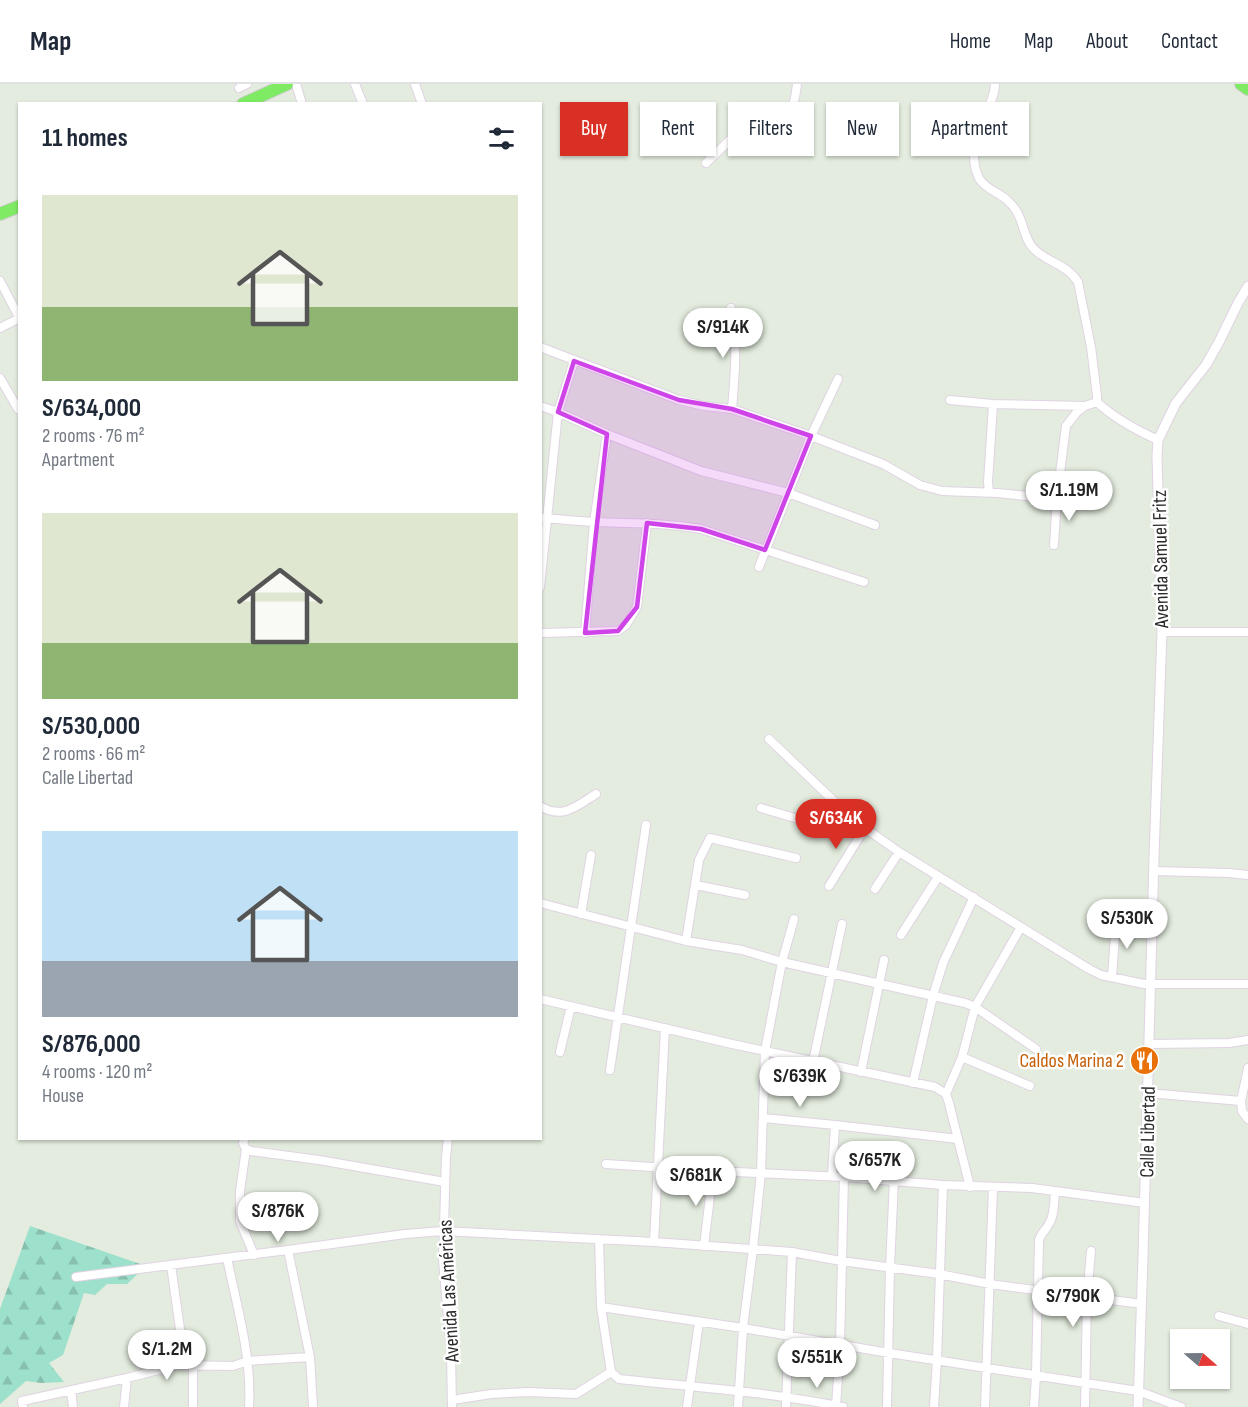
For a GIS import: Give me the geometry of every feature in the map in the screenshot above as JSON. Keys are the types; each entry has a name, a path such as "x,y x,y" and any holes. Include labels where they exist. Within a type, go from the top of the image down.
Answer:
{"main road":[{"path":"247,102 287,84"},
{"path":"1241,84 1248,89"},
{"path":"0,214 18,209"}],"street":[{"path":"296,84 301,102"},
{"path":"355,84 362,102"},
{"path":"415,84 421,102"},
{"path":"706,163 734,136 773,126 787,119 791,112 797,84"},
{"path":"995,84 994,96 976,133 974,148 976,172 987,188 1010,204 1017,212 1027,239 1033,248 1067,269 1078,282 1091,347 1097,402 1110,414 1158,440"},
{"path":"0,281 18,317"},
{"name":"Avenida Samuel Fritz","path":"1154,857 1162,632 1158,440 1176,403 1206,365 1248,286"},
{"path":"731,308 735,331 736,368 732,409"},
{"path":"0,328 18,319"},
{"path":"542,348 679,400 732,409 811,436 883,464 920,485 942,491 1057,497"},
{"path":"542,552 544,518 558,412 574,361"},
{"path":"0,378 18,409"},
{"path":"759,567 811,436 838,379"},
{"path":"950,400 993,404 1085,406"},
{"path":"1054,545 1057,497 1066,426 1077,412 1097,402"},
{"path":"989,492 993,404"},
{"path":"542,407 701,471 788,493 875,525"},
{"path":"585,633 594,522 607,434"},
{"path":"544,518 680,525 701,529 864,582"},
{"path":"542,633 618,631 626,625 637,607 647,523"},
{"path":"1162,632 1248,632"},
{"path":"769,739 865,828 938,877 1089,969 1101,975 1144,984 1248,984"},
{"path":"542,807 548,811 561,813 596,794"},
{"path":"761,808 812,823 822,823 837,804"},
{"path":"610,1070 646,825"},
{"path":"829,886 865,828"},
{"path":"686,941 699,860 710,838 796,858"},
{"path":"875,889 899,852"},
{"path":"581,914 591,855"},
{"name":"Calle Libertad","path":"1138,1407 1154,857"},
{"path":"1154,871 1248,875"},
{"path":"901,935 938,877"},
{"path":"696,885 746,895"},
{"path":"913,1083 943,963 974,897"},
{"path":"542,904 686,941 742,950 782,962 965,1003 975,1007 1036,1049"},
{"path":"738,1407 742,1328 761,1173 765,1051 782,962 794,919"},
{"path":"1112,976 1116,923"},
{"path":"813,1062 842,924"},
{"path":"970,1186 946,1094 962,1057 975,1007 1021,927"},
{"path":"861,1072 884,960"},
{"path":"542,999 935,1088 946,1094"},
{"path":"560,1052 571,1006"},
{"path":"654,1242 665,1028"},
{"path":"1149,1044 1229,1043 1248,1040"},
{"path":"962,1057 1030,1086"},
{"path":"1248,1068 1242,1101 1242,1111 1248,1119"},
{"path":"1148,1093 1242,1101"},
{"path":"763,1118 958,1139"},
{"path":"832,1176 836,1125"},
{"path":"244,1140 246,1149 240,1191 240,1221 254,1255"},
{"name":"Avenida Las Américas","path":"448,1140 442,1260 451,1353 452,1403"},
{"path":"246,1149 445,1182"},
{"path":"606,1164 844,1176 993,1188 1032,1188 1145,1203"},
{"path":"704,1246 713,1171"},
{"path":"599,1239 601,1307 611,1372 620,1379 739,1391 838,1406 844,1176"},
{"path":"887,1407 894,1180"},
{"path":"934,1407 943,1185"},
{"path":"985,1407 993,1188"},
{"path":"1034,1407 1039,1240 1050,1223 1055,1191"},
{"path":"76,1277 443,1231 792,1252 990,1284 1142,1305"},
{"path":"288,1250 310,1357 313,1407"},
{"path":"1085,1407 1087,1297 1091,1251"},
{"path":"786,1407 792,1252"},
{"path":"227,1258 248,1361 249,1407"},
{"path":"171,1265 182,1343 193,1365 193,1407"},
{"path":"601,1307 1138,1391 1181,1407"},
{"path":"1219,1316 1248,1324"},
{"path":"687,1407 699,1322"},
{"path":"23,1407 22,1401 178,1365 233,1366 248,1361 310,1357"},
{"path":"452,1403 491,1394 529,1392 576,1394 611,1372"},
{"path":"124,1407 127,1378"},
{"path":"71,1390 73,1407"}],"highlighted area":[{"path":"574,361 679,400 732,409 811,436 765,550 701,529 647,523 637,607 618,631 585,633 607,434 558,412"}],"green space":[{"path":"30,1226 146,1266 127,1284 107,1284 95,1295 84,1293 63,1355 49,1363 64,1382 26,1381 0,1404 0,1309"}],"place":[{"name":"Caldos Marina 2","path":"1145,1060"}]}
